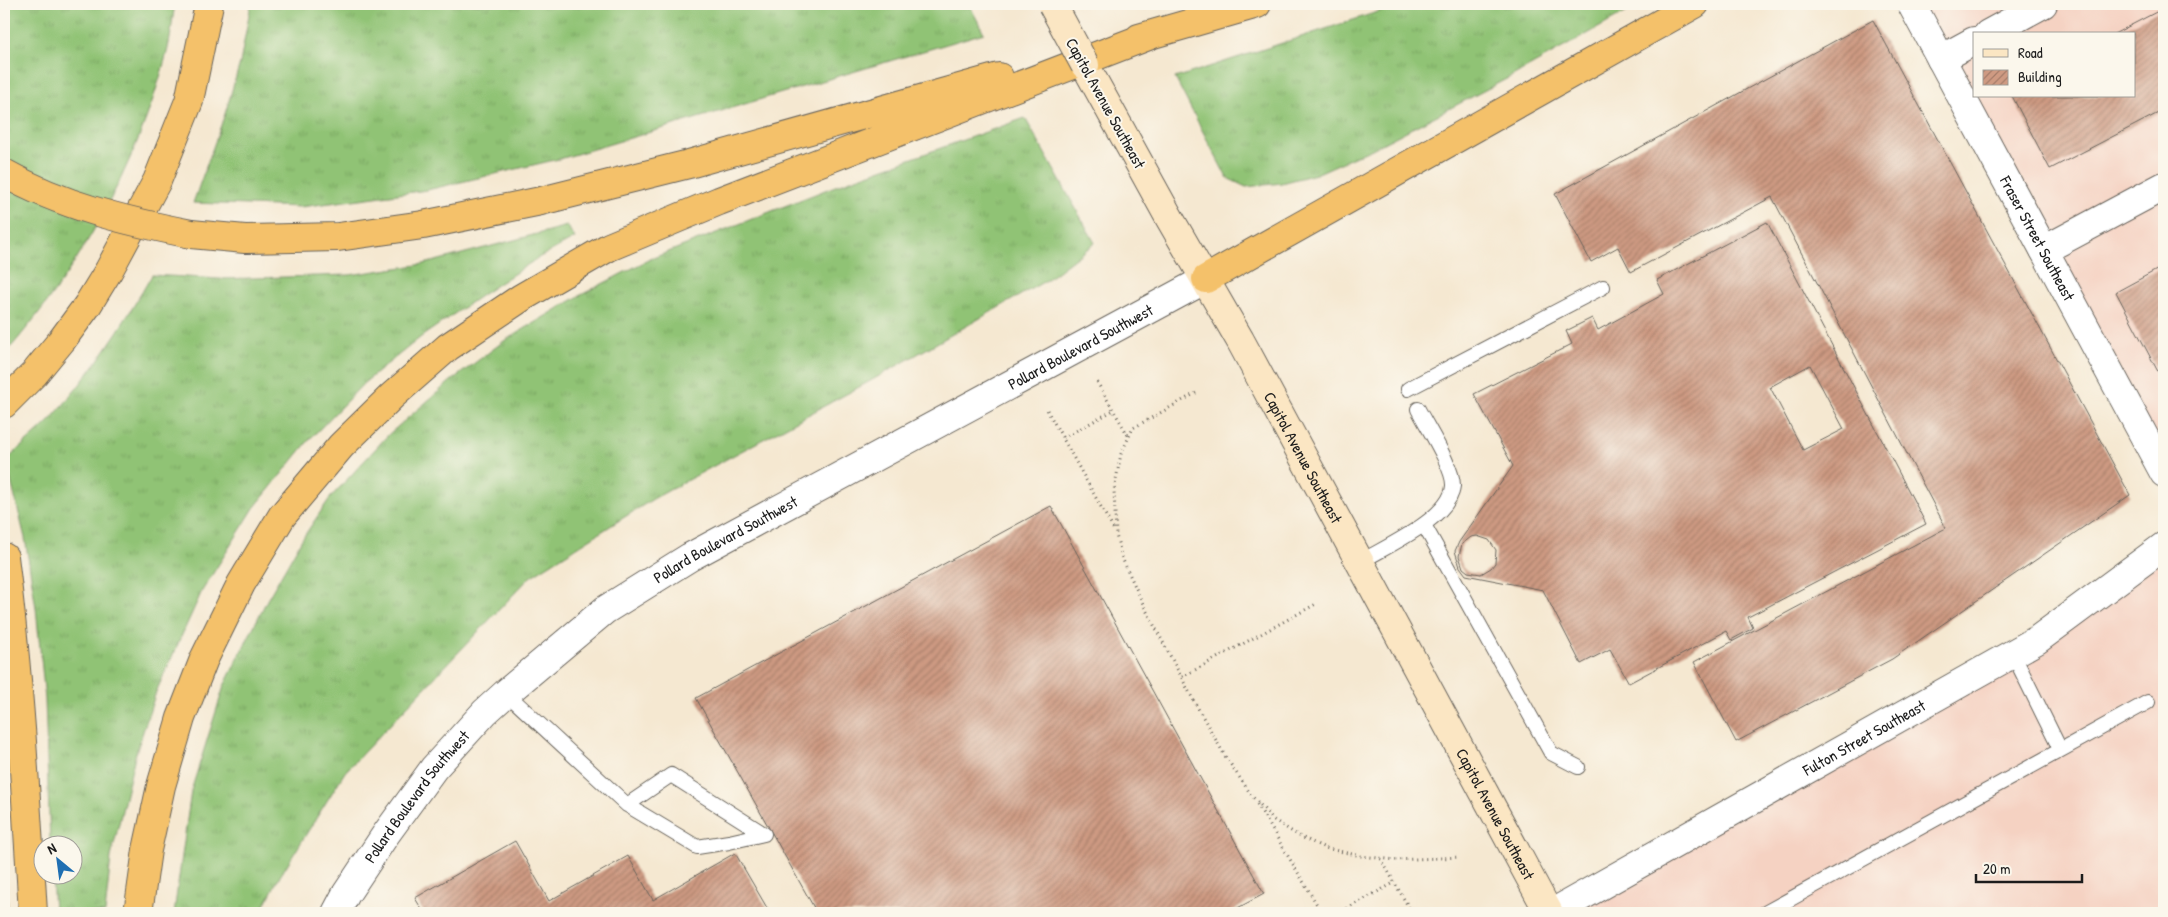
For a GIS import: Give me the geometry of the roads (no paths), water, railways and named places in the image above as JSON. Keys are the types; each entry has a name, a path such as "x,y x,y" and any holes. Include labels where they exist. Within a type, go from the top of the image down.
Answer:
{"highway":[{"path":"4,404 57,347 87,306 109,270 157,181 189,101 209,4"},
{"path":"4,173 81,208 131,222 191,234 245,239 338,237 423,225 541,202 689,164 1257,4"},
{"path":"1206,279 1695,4"},
{"path":"138,913 147,850 161,786 181,718 204,659 241,584 282,516 341,446 392,396 448,347 521,298 609,247 719,201 1156,34"},
{"path":"4,557 15,644 23,736 33,913"}],"main road":[{"name":"Capitol Avenue Southeast","path":"1052,4 1170,219 1206,279 1551,913"}],"street":[{"path":"1992,32 2043,4"},
{"name":"Fraser Street Southeast","path":"1912,5 2164,473"},
{"path":"1941,59 1973,42"},
{"path":"2044,250 2164,186"},
{"name":"Pollard Boulevard Southwest","path":"336,913 346,894 386,834 434,768 485,712 605,610 690,557 1206,279"},
{"name":"Fulton Street Southeast","path":"1551,913 2038,640 2164,546"}],"lane":[{"path":"1408,389 1603,287"},
{"path":"1360,562 1424,525 1448,503 1453,486 1448,465 1418,409"},
{"path":"1424,525 1551,753 1578,767"},
{"path":"2013,654 2060,749"},
{"path":"506,693 627,805 697,847 764,834 671,775 627,805"},
{"path":"1765,913 2148,702"}]}
